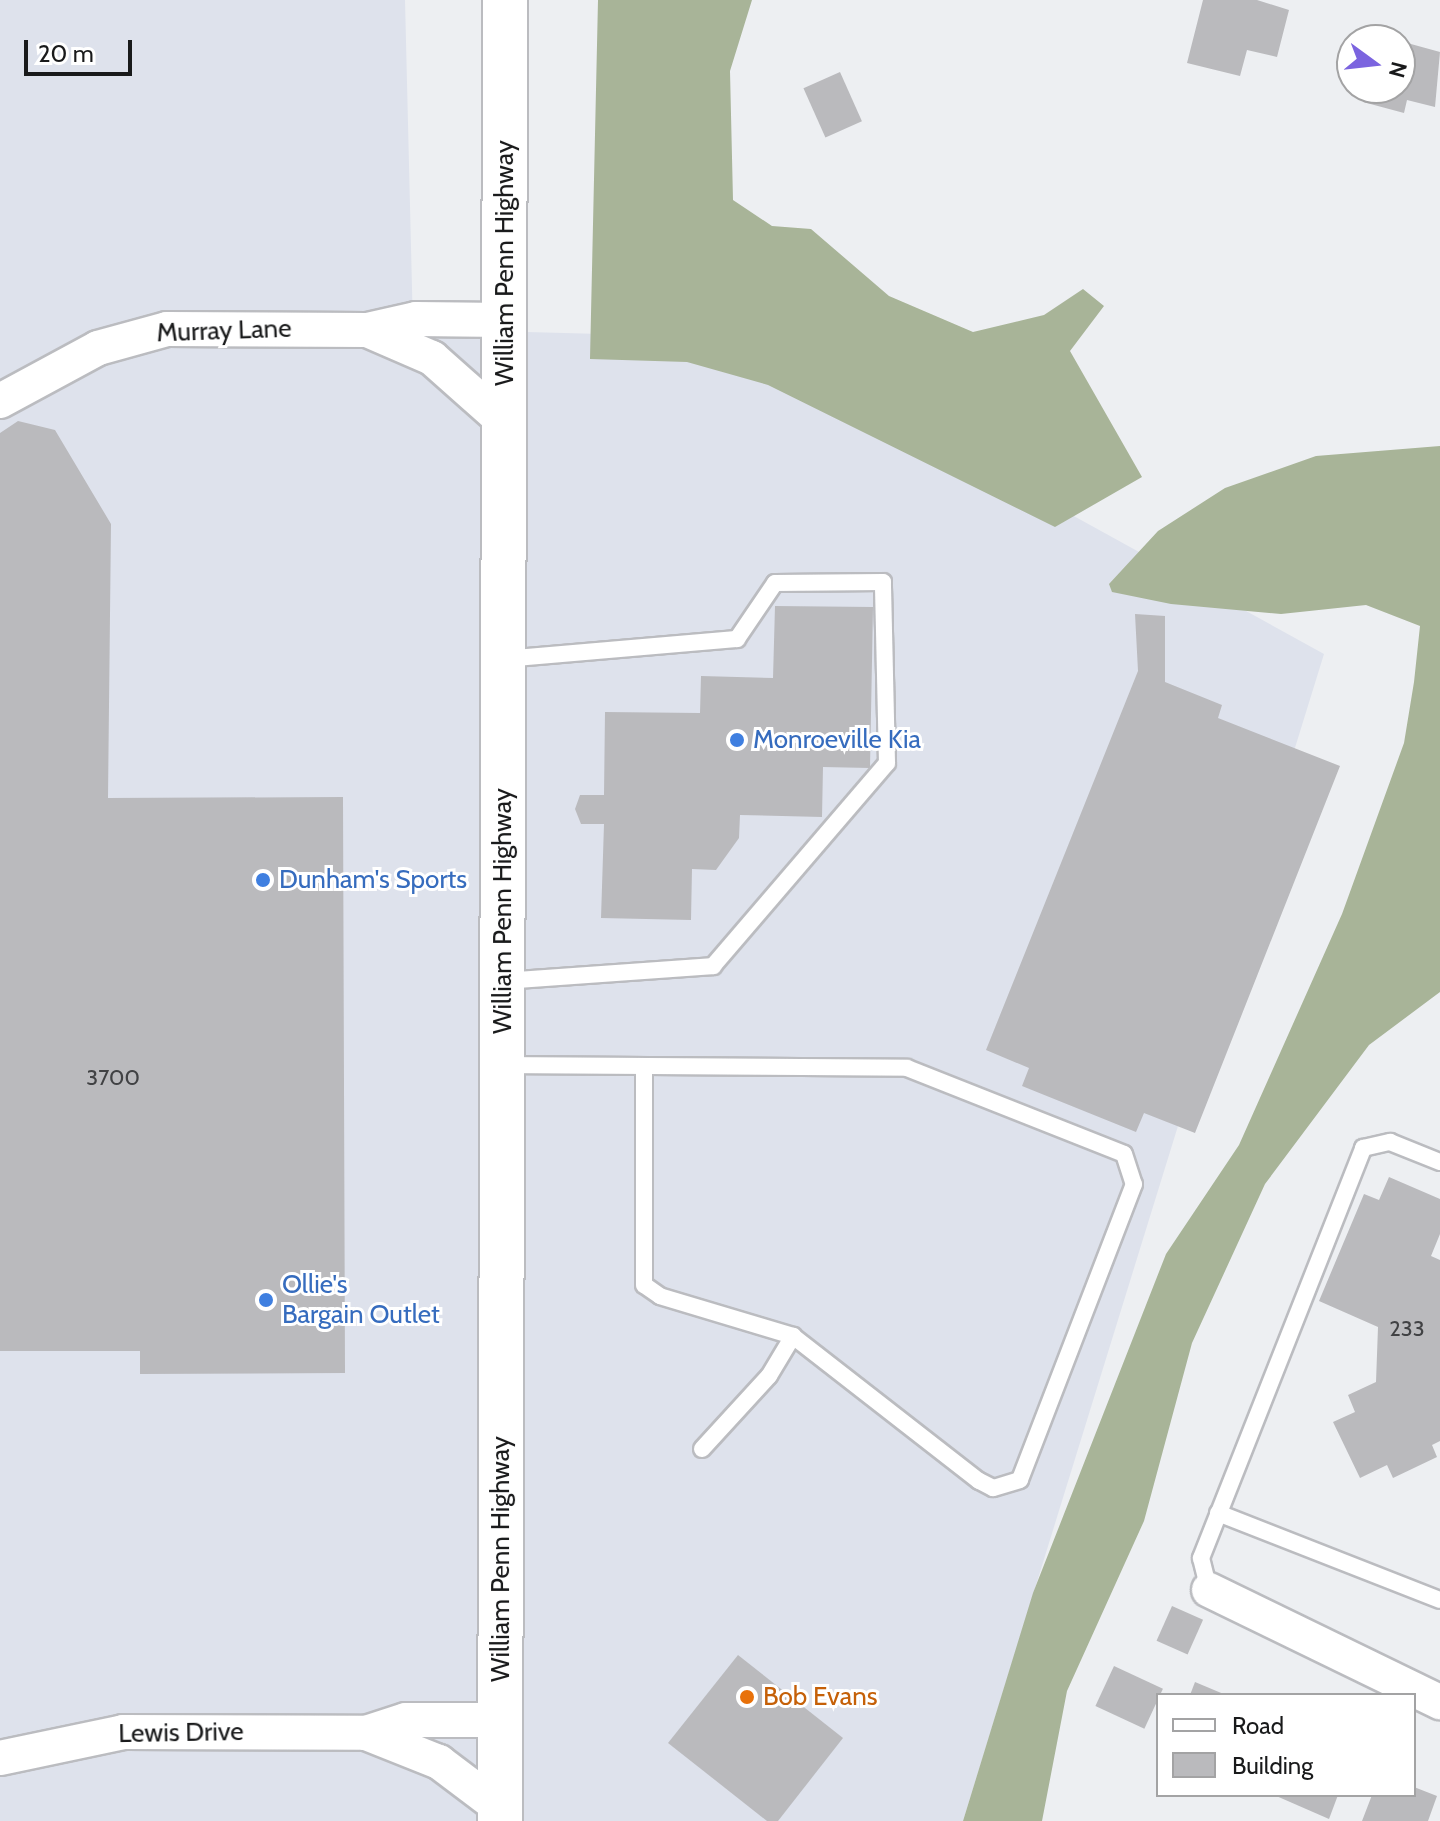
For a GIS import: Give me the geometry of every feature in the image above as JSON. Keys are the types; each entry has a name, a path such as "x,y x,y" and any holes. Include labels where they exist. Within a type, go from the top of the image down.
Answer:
{"highway":[{"name":"William Penn Highway","path":"500,1815 505,0"}],"street":[{"name":"Murray Lane","path":"0,401 86,353 167,329 367,330 416,319 505,320"},
{"name":"Murray Lane","path":"367,330 432,358 504,422"},
{"path":"1209,1590 1440,1702"},
{"name":"Lewis Drive","path":"0,1758 123,1732 366,1733 406,1720 501,1720"},
{"name":"Lewis Drive","path":"366,1733 439,1762 500,1815"}],"lane":[{"path":"503,981 713,966 887,763 883,582 775,583 737,639 504,659"},
{"path":"503,1065 644,1066 907,1068 1124,1154 1133,1165 1134,1184 1020,1480 993,1488 979,1481 793,1336 660,1296 644,1285 644,1066"},
{"path":"1209,1590 1201,1558 1363,1148 1390,1142 1440,1162"},
{"path":"702,1449 755,1393 793,1336"},
{"path":"1218,1513 1440,1600"}],"shaded area":[{"path":"0,0 405,0 413,329 751,338 1324,654 963,1821 0,1821"}],"green space":[{"path":"598,0 752,0 730,71 733,200 772,226 811,229 889,296 973,332 1044,315 1083,289 1104,306 1070,351 1142,477 1055,527 768,385 687,362 590,359"},
{"path":"1440,446 1440,992 1369,1045 1265,1184 1192,1343 1144,1521 1067,1691 1042,1821 963,1821 1033,1593 1166,1254 1239,1145 1342,914 1404,743 1414,682 1420,626 1366,605 1281,614 1171,604 1112,592 1109,584 1158,531 1225,488 1316,456"}],"building":[{"path":"1203,0 1257,0 1289,10 1277,57 1247,50 1240,76 1187,63"},
{"path":"1416,45 1440,52 1435,107 1416,102"},
{"path":"840,72 862,121 825,138 803,88"},
{"path":"1370,104 1406,104 1404,113"},
{"path":"18,421 55,430 111,524 108,798 343,797 345,1373 140,1374 140,1351 0,1351 0,433"},
{"name":"Monroeville Kia","path":"775,606 873,607 870,768 823,767 822,817 740,815 739,838 716,870 692,869 691,920 601,918 604,824 581,824 575,809 580,795 604,795 605,712 700,713 701,676 773,678"},
{"path":"1135,614 1165,616 1165,682 1222,705 1218,718 1340,766 1195,1133 1144,1113 1136,1132 1022,1086 1029,1068 986,1050 1138,671"},
{"path":"1389,1177 1440,1199 1440,1234 1431,1256 1440,1260 1440,1441 1432,1445 1437,1457 1393,1478 1387,1465 1360,1478 1333,1422 1355,1412 1348,1395 1376,1382 1378,1327 1319,1301 1364,1194 1379,1200"},
{"path":"1172,1606 1203,1620 1188,1655 1157,1641"},
{"name":"Bob Evans","path":"738,1655 843,1738 778,1821 767,1821 668,1743"},
{"path":"1114,1666 1163,1689 1161,1693 1156,1693 1156,1704 1144,1729 1095,1706"},
{"path":"1195,1682 1221,1693 1191,1693"},
{"path":"1416,1788 1437,1796 1428,1821 1362,1821 1371,1797 1416,1797"},
{"path":"1279,1797 1337,1797 1329,1819"}],"place":[{"name":"Monroeville Kia","path":"737,740"},
{"name":"Dunham's Sports","path":"263,880"},
{"name":"Ollie's Bargain Outlet","path":"266,1300"},
{"name":"Bob Evans","path":"747,1697"}]}
